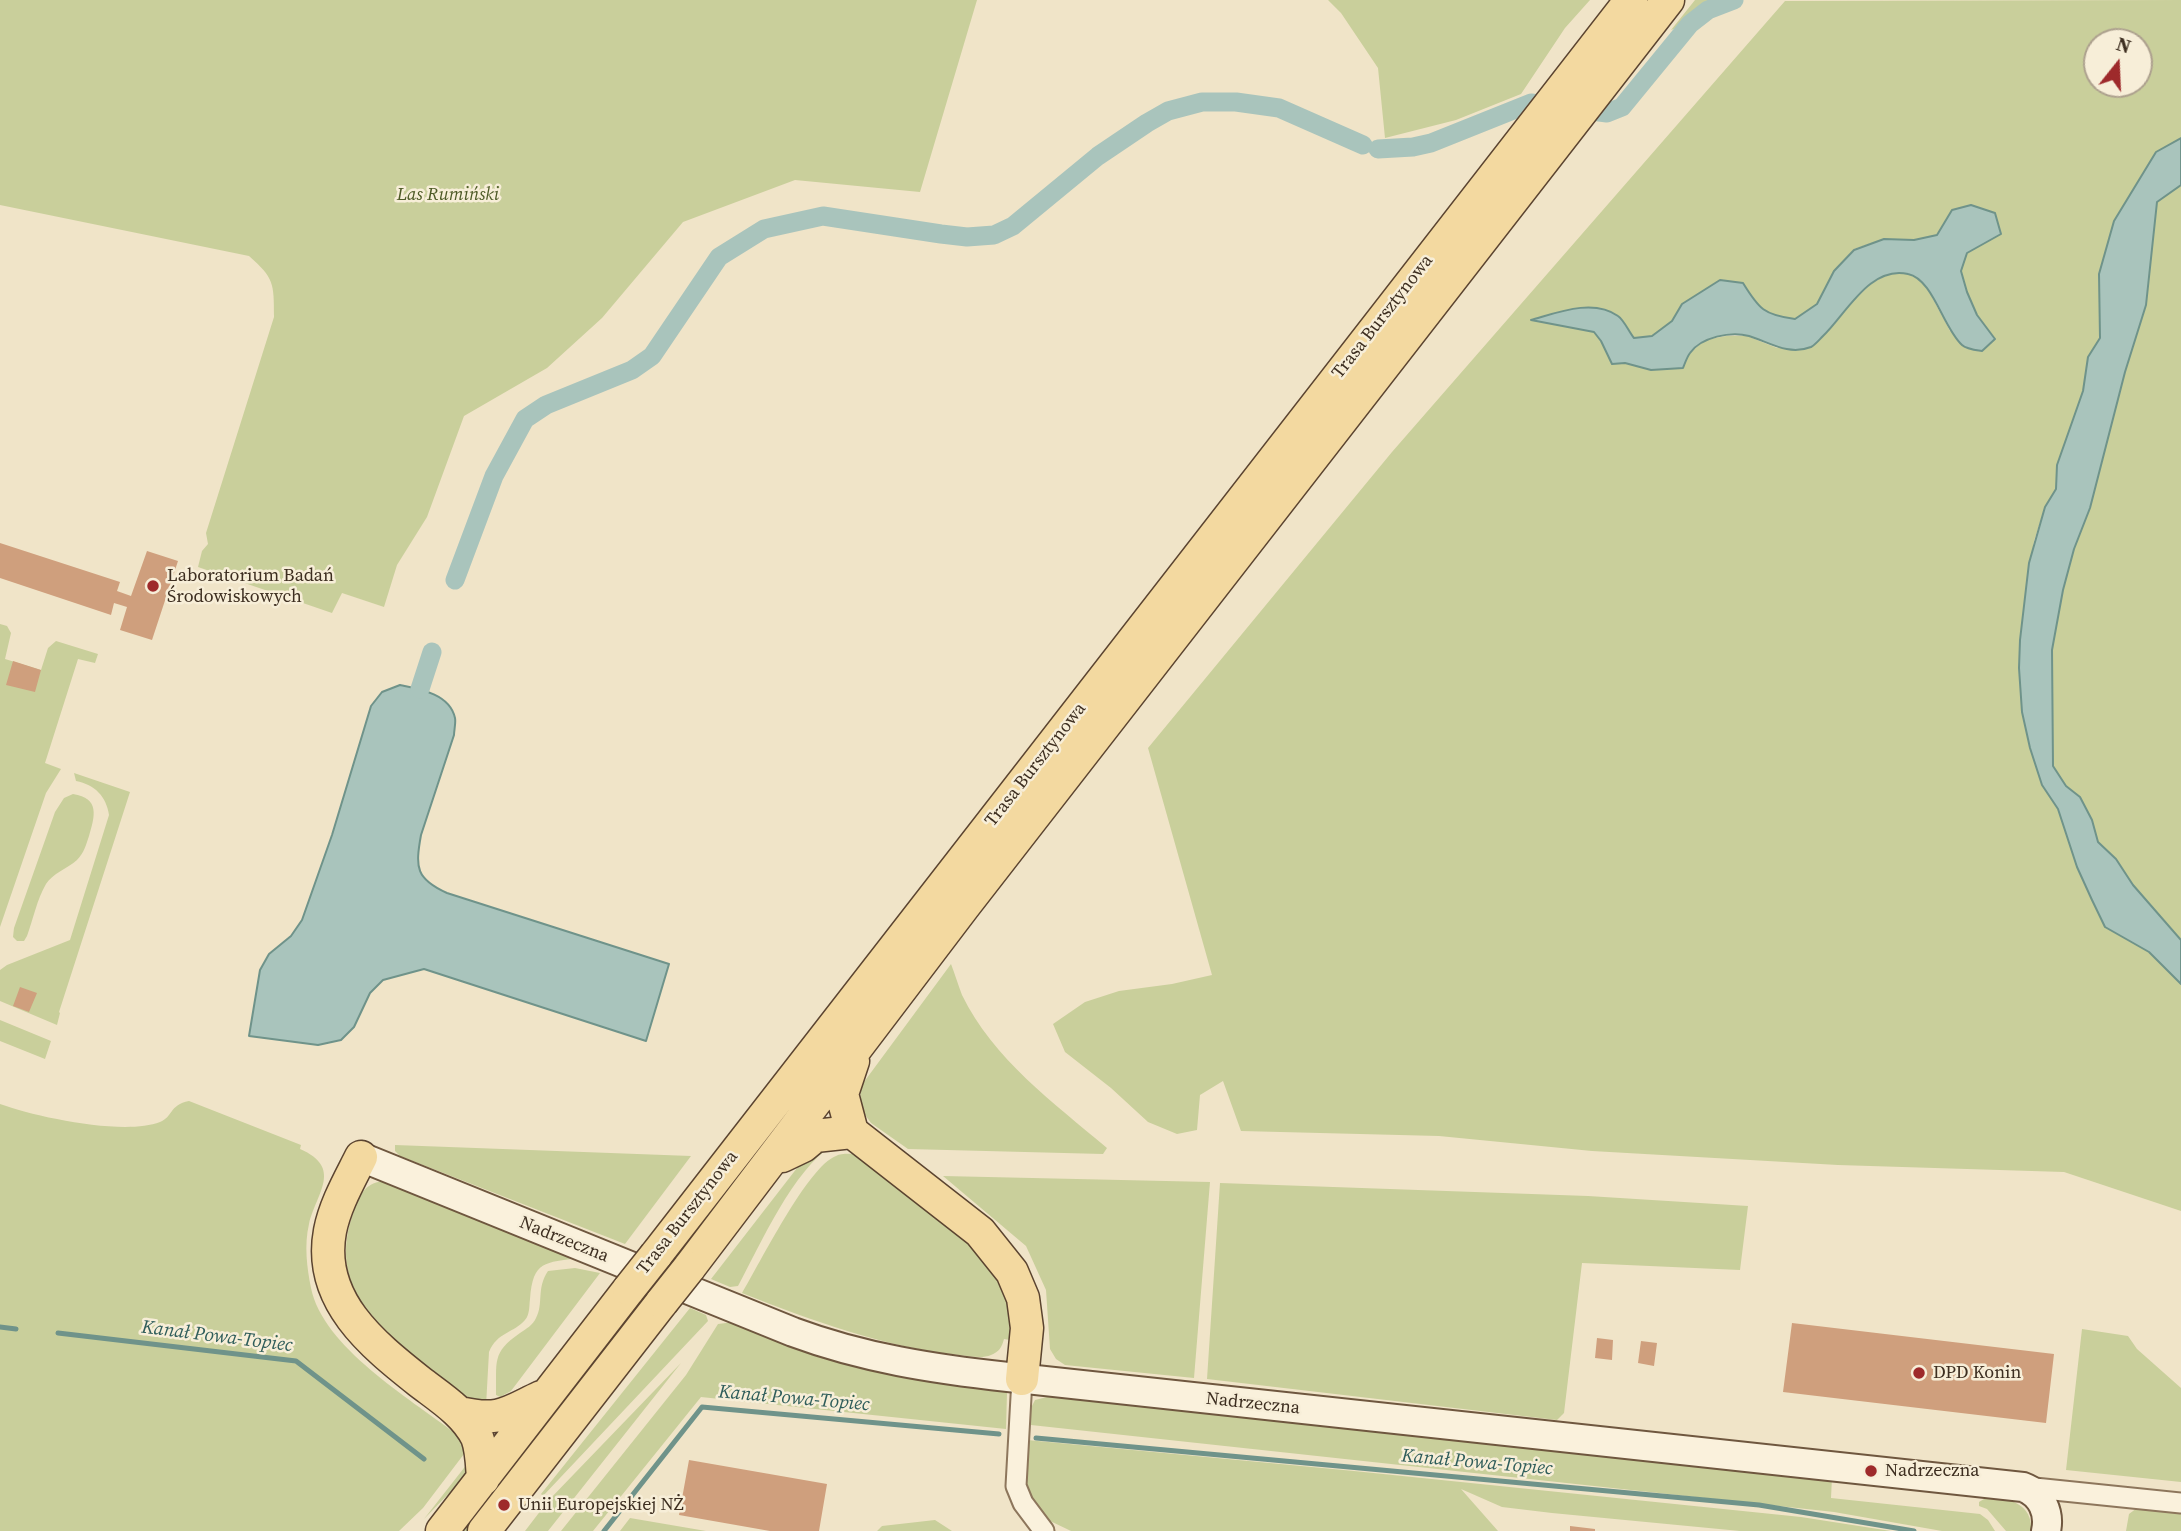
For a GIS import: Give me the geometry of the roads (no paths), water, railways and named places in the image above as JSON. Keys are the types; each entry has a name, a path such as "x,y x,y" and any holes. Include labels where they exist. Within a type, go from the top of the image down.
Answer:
{"main road":[{"name":"Trasa Bursztynowa","path":"484,1531 858,1046 953,897 1631,0"},
{"name":"Trasa Bursztynowa","path":"442,1531 656,1255 953,897 1668,0"},
{"path":"858,1046 842,1094 852,1132 980,1232 1013,1272 1023,1298 1027,1328 1022,1379"},
{"path":"769,1163 803,1146 815,1136 852,1132"},
{"path":"361,1157 344,1191 329,1238 329,1268 339,1300 358,1328 385,1354 460,1413 477,1438 483,1479"},
{"path":"460,1413 479,1418 498,1417 546,1395"}],"street":[{"name":"Nadrzeczna","path":"361,1157 818,1341 900,1363 1022,1379 2181,1503"},
{"path":"1022,1379 1016,1486 1023,1503 1044,1531"},
{"path":"2024,1487 2035,1493 2042,1502 2047,1513 2046,1531"}],"water":[{"path":"2181,138 2181,185 2157,202 2146,305 2125,372 2090,508 2074,549 2052,650 2053,766 2066,786 2080,797 2092,820 2098,842 2116,859 2133,885 2181,940 2181,984 2149,952 2105,927 2077,867 2058,809 2042,785 2022,712 2019,668 2029,563 2045,507 2056,489 2057,465 2083,391 2088,357 2100,338 2099,274 2114,221 2156,152"},
{"path":"1971,205 1995,213 2001,234 1967,253 1961,271 1977,315 1995,339 1982,351 1962,345 1931,294 1917,278 1894,273 1870,284 1811,347 1794,350 1749,336 1725,335 1709,339 1695,347 1683,368 1651,370 1625,363 1612,364 1594,332 1531,320 1574,309 1597,308 1618,316 1634,338 1652,336 1672,321 1682,304 1720,280 1743,283 1763,309 1795,319 1817,304 1834,271 1854,250 1884,239 1914,240 1937,235 1952,210"},
{"path":"400,685 441,698 452,710 455,720 454,735 421,835 418,864 424,877 447,893 669,964 646,1041 424,969 383,980 370,993 354,1027 341,1040 318,1045 249,1036 260,970 269,954 291,936 302,920 332,835 371,706 382,692"}],"waterway":[{"path":"1378,149 1431,143 1531,103 1607,113 1622,107 1690,24 1708,10 1734,0"},
{"path":"455,580 494,476 525,419 546,405 632,370 652,356 719,257 764,229 823,216 967,237 994,235 1013,226 1098,156 1147,123 1168,111 1202,102 1236,102 1279,108 1363,145"},
{"path":"420,689 432,652"},
{"name":"Kanał Powa-Topiec","path":"0,1327 16,1329"},
{"name":"Kanał Powa-Topiec","path":"58,1333 296,1361 424,1459"},
{"name":"Kanał Powa-Topiec","path":"604,1531 702,1407 999,1434"},
{"name":"Kanał Powa-Topiec","path":"1036,1438 1759,1505 1914,1531"}],"place":[{"name":"Laboratorium Badań Środowiskowych","path":"153,586"},
{"name":"DPD Konin","path":"1919,1373"},
{"name":"Nadrzeczna","path":"1871,1471"},
{"name":"Unii Europejskiej NŻ","path":"504,1505"}],"park label":[{"name":"Las Rumiński","path":"448,195"}]}
